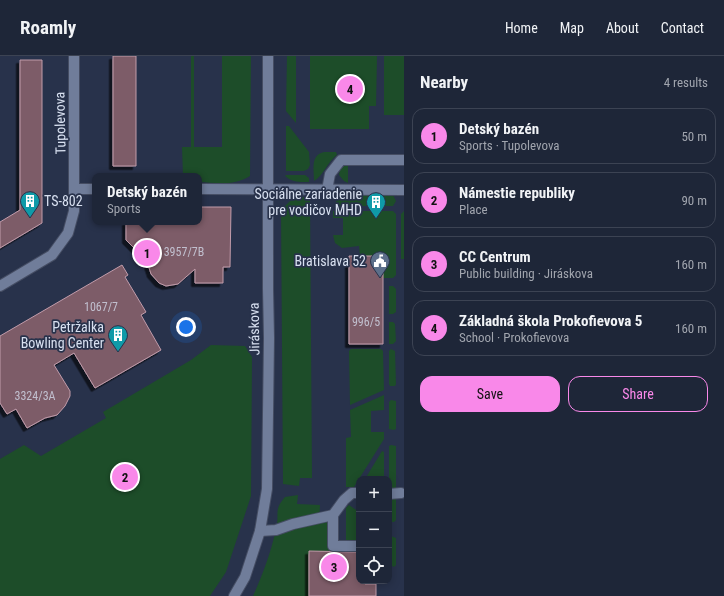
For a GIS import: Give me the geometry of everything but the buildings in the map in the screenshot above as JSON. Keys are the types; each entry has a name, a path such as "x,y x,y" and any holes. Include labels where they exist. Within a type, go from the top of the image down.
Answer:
{"street":[{"name":"Tupolevova","path":"0,286 52,255 68,233 74,211 75,189 74,56"},
{"name":"Jiráskova","path":"234,596 246,577 260,531 267,489 269,338 268,56"},
{"path":"327,190 330,174 341,160 404,160"},
{"path":"75,189 92,189"},
{"path":"202,189 404,190"},
{"path":"260,531 276,530 293,524 332,515 344,500 352,493 356,493"},
{"path":"392,494 401,494"},
{"path":"332,515 333,546 356,546"}],"green space":[{"path":"191,56 194,56 194,147 222,147 222,56 251,56 250,176 232,183 212,183 202,182 202,173 183,173 182,147 191,147"},
{"path":"287,56 296,56 296,123 286,111"},
{"path":"310,56 377,56 376,106 369,106 369,129 310,129"},
{"path":"384,56 404,56 404,115 384,115"},
{"path":"286,126 289,126 309,152 310,165 308,169 304,171 286,171"},
{"path":"324,152 336,152 337,155 314,181 313,168 315,160 317,156"},
{"path":"345,165 348,165 348,183 339,175 340,170"},
{"path":"305,175 309,178 309,182 294,181 285,176"},
{"path":"348,195 393,195 396,201 393,206 334,206 338,198"},
{"path":"300,197 310,197 312,478 300,478 299,486 283,484 281,210 290,201"},
{"path":"333,211 393,211 396,214 396,275 393,278 383,278 383,256 360,256 359,246 342,248 335,243 333,235 343,235 343,218 333,218"},
{"path":"404,211 404,259 401,259 401,214"},
{"path":"389,286 393,286 396,289 396,312 393,314 389,314"},
{"path":"389,322 393,322 395,324 396,341 393,344 389,344"},
{"path":"211,345 245,346 252,357 251,496 226,572 210,596 0,596 0,459 24,445 41,456 106,418 103,412 191,360"},
{"path":"351,349 381,349 383,351 384,390 350,405 349,351"},
{"path":"391,349 395,351 395,386 390,386 389,384 389,351"},
{"path":"384,395 384,410 371,411 371,432 384,432 384,439 361,476 356,476 356,484 354,487 346,487 346,438 351,437 350,410"},
{"path":"391,400 396,401 396,429 394,430 389,429 389,402"},
{"path":"389,446 396,446 396,488 392,488 392,476 389,476"},
{"path":"382,451 384,452 384,476 367,476"},
{"path":"298,495 297,504 320,505 319,521 328,521 331,552 309,552 309,596 253,596 272,546 279,506 285,497"},
{"path":"392,498 396,498 396,520 392,522"},
{"path":"349,505 356,510 356,541 346,541 346,508"},
{"path":"392,536 396,538 396,565 394,567 392,566"}],"place":[{"name":"Základná škola Prokofievova 5","path":"350,89"},
{"name":"TS-802","path":"30,218"},
{"name":"Sociálne zariadenie pre vodičov MHD","path":"376,219"},
{"name":"Detský bazén","path":"147,253"},
{"name":"Bratislava 52","path":"380,278"},
{"name":"Petržalka Bowling Center","path":"118,352"},
{"name":"Námestie republiky","path":"125,477"},
{"name":"CC Centrum","path":"334,567"}]}
